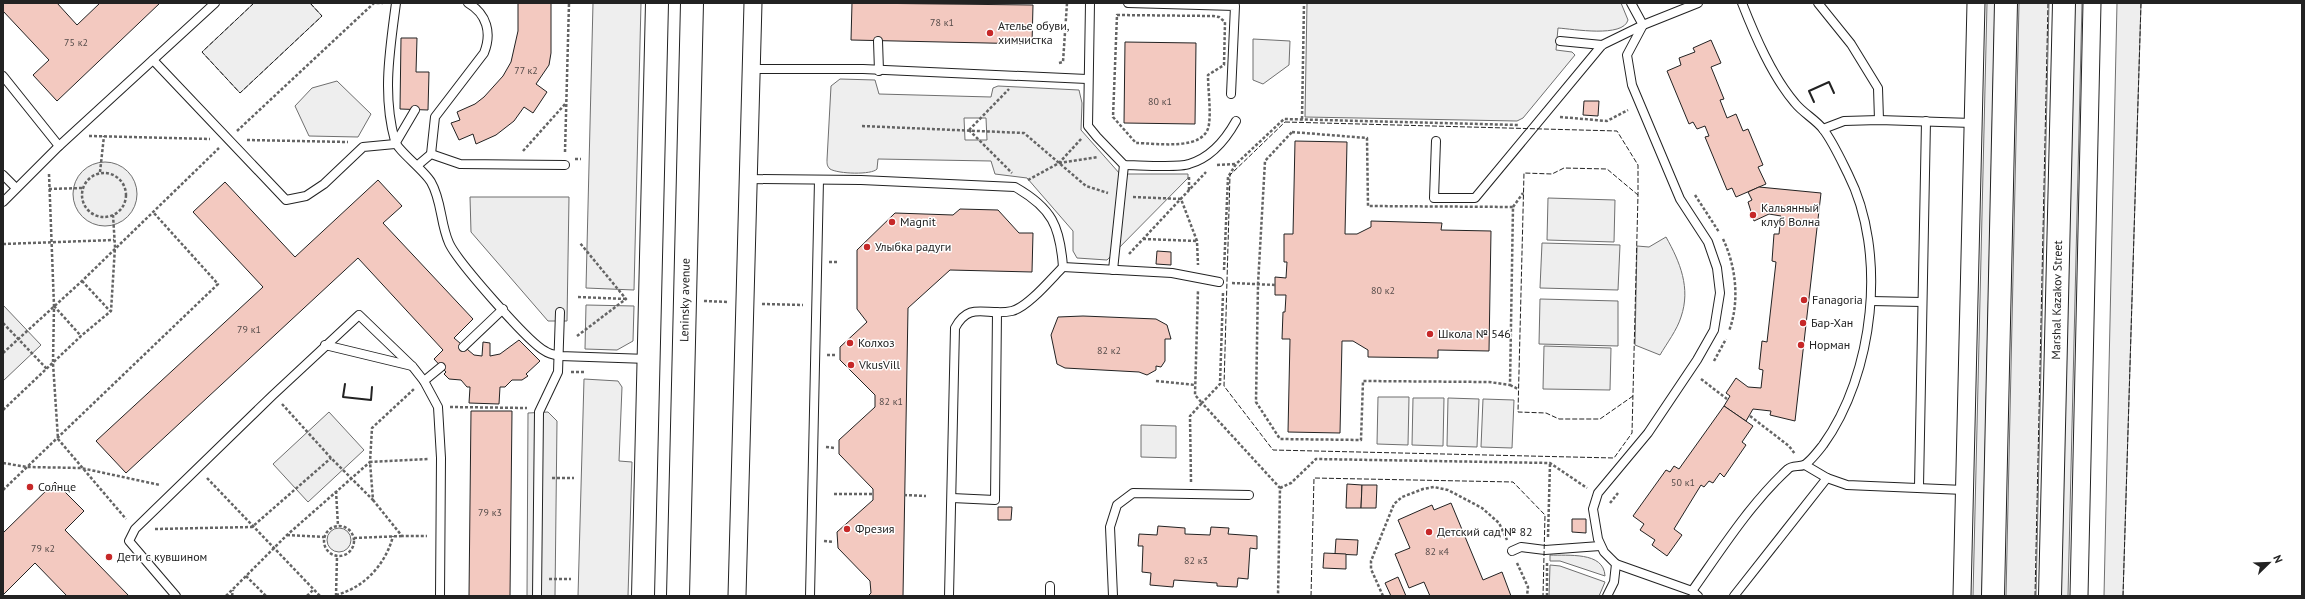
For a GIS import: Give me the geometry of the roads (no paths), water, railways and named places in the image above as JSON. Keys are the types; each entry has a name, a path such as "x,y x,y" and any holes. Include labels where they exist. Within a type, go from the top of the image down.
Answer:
{"main road":[{"path":"643,596 657,3"},
{"name":"Leninsky avenue","path":"678,596 692,3"},
{"path":"1993,596 2006,3"},
{"name":"Marshal Kazakov Street","path":"2050,596 2064,3"}],"street":[{"path":"736,596 753,3"},
{"path":"1962,596 1976,3"},
{"path":"2079,596 2092,3"}],"lane":[{"path":"3,202 48,156 215,3"},
{"path":"396,3 388,56 388,116 395,144 418,165 430,181 440,201 449,242 503,309 534,343 546,352 560,356 648,359"},
{"path":"418,165 431,154 435,117 484,53 487,44 487,25 483,17 468,3"},
{"path":"1090,3 1087,79 1088,126 1124,164 1189,165 1210,153 1228,136 1236,121"},
{"path":"1128,3 1235,6 1231,94"},
{"path":"1631,3 1643,25"},
{"path":"1436,142 1434,198 1475,198 1602,45 1643,25 1698,3"},
{"path":"1742,3 1761,50 1795,103 1823,129 1857,193 1865,223 1871,277 1871,301 1868,333 1849,399 1823,444 1805,465"},
{"path":"1818,3 1851,44 1878,88 1879,120"},
{"path":"1643,25 1627,55 1632,85 1680,200 1708,242 1717,268 1720,293 1714,330 1696,360 1648,433 1598,493 1593,509 1600,546 1616,564 1695,594 1738,527 1790,467 1805,465 1827,478 1847,484 1919,486 1964,490"},
{"path":"878,41 878,71"},
{"path":"1560,41 1602,45"},
{"path":"153,60 227,140 286,200 306,196 324,184 363,147 395,144"},
{"path":"751,69 863,69 878,71 1087,79"},
{"path":"3,76 59,146"},
{"path":"395,144 415,110"},
{"path":"1823,129 1844,121 1879,120 1972,123"},
{"path":"1919,486 1926,121"},
{"path":"431,154 460,164 565,165"},
{"path":"1113,270 1124,164"},
{"path":"3,175 16,188"},
{"path":"748,179 1015,187 1035,199 1056,224 1061,243 1063,267"},
{"path":"810,596 819,180"},
{"path":"949,596 955,328 960,318 969,312 1013,311 1026,303 1063,267 1172,274 1224,283"},
{"path":"1871,301 1922,302"},
{"path":"463,347 503,309"},
{"path":"537,596 539,412 558,372 560,356 560,312"},
{"path":"952,498 994,500 997,312"},
{"path":"176,596 129,541 135,529 325,345 359,315 413,367 424,381 438,407 441,458 440,596"},
{"path":"325,345 413,367"},
{"path":"424,381 441,367"},
{"path":"1734,596 1827,478"},
{"path":"1113,596 1110,527 1117,505 1133,493 1249,495"},
{"path":"1512,552 1521,547 1547,549 1600,546"},
{"path":"1607,596 1614,582 1616,564"},
{"path":"1050,586 1050,596"}],"place":[{"name":"Ателье обуви, химчистка","path":"990,33"},
{"name":"Кальянный клуб Волна","path":"1753,215"},
{"name":"Magnit","path":"892,222"},
{"name":"Улыбка радуги","path":"867,247"},
{"name":"Fanagoria","path":"1804,300"},
{"name":"Бар-Хан","path":"1803,323"},
{"name":"Школа № 546","path":"1430,334"},
{"name":"Колхоз","path":"850,343"},
{"name":"Норман","path":"1801,345"},
{"name":"VkusVill","path":"851,365"},
{"name":"Солнце","path":"30,487"},
{"name":"Фрезия","path":"847,529"},
{"name":"Детский сад № 82","path":"1429,532"},
{"name":"Дети с кувшином","path":"109,557"}]}
